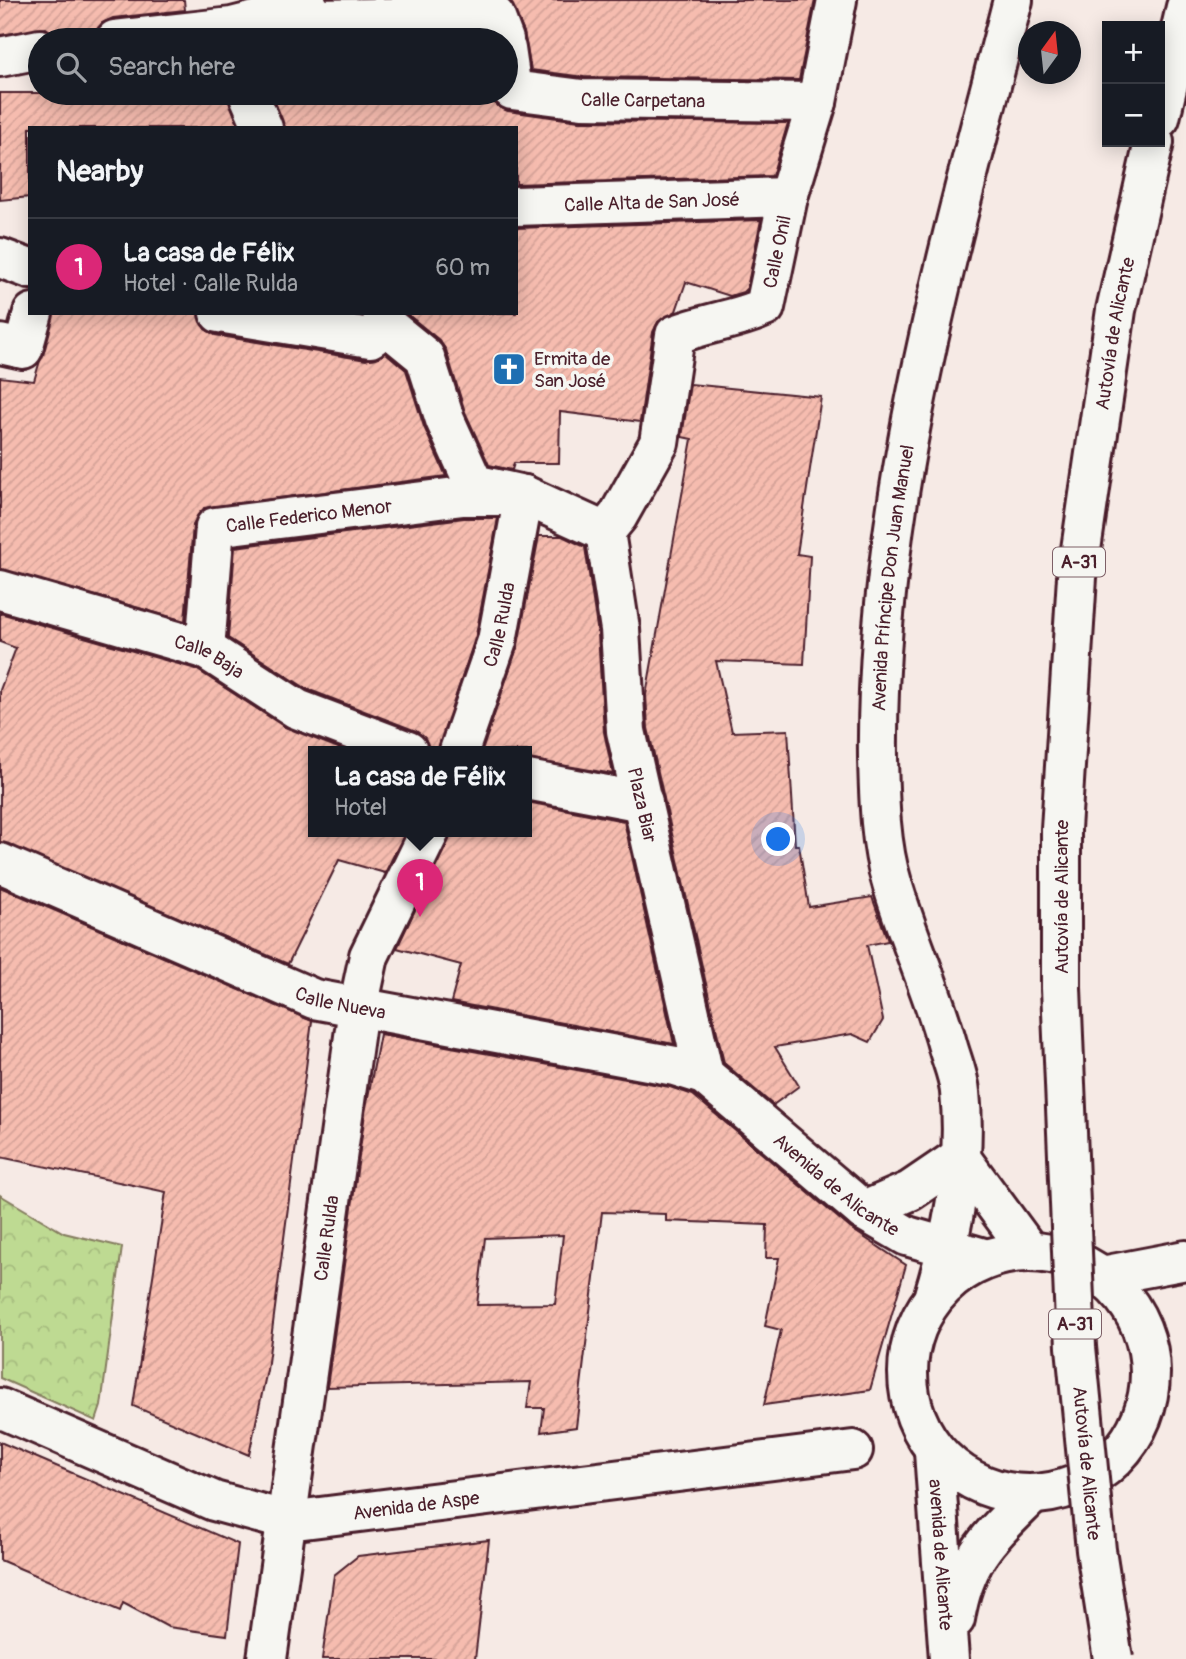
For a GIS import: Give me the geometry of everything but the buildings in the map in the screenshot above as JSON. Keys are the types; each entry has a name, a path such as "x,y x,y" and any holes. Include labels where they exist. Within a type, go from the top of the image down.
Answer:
{"main road":[{"name":"Calle Onil","path":"605,532 618,516 659,443 675,335 703,324 737,320 765,307 788,197 817,102 837,0"},
{"name":"Avenida Príncipe Don Juan Manuel","path":"934,1295 948,1250 960,1157 960,1090 925,974 890,881 878,758 882,663 895,522 919,393 942,280 1013,0"},
{"path":"191,28 306,4 316,19 495,16 500,28"},
{"path":"1165,97 1186,7"},
{"path":"0,57 28,51"},
{"name":"Calle Carpetana","path":"518,91 582,99 817,102"},
{"path":"253,105 262,126"},
{"name":"Autovía de Alicante","path":"1113,1659 1096,1550 1076,1347 1061,988 1061,829 1077,577 1116,310 1153,147"},
{"name":"Calle Alta de San José","path":"518,206 788,197"},
{"path":"0,344 23,349 32,315"},
{"path":"231,315 370,338 384,320 425,357 445,420 474,484 524,495 605,532"},
{"name":"Calle Federico Menor","path":"205,649 215,527 463,496 524,495"},
{"name":"Calle Rulda","path":"461,746 497,641 524,495"},
{"name":"Plaza Biar","path":"605,532 620,629 626,731 704,1075"},
{"name":"Calle Baja","path":"0,590 205,649 297,709 395,746"},
{"path":"532,781 643,802"},
{"name":"Calle Rulda","path":"267,1659 358,1008 369,956 426,837"},
{"name":"Calle Nueva","path":"0,863 314,999 675,1066 704,1075"},
{"name":"Avenida de Alicante","path":"704,1075 864,1211 906,1236 987,1259"},
{"path":"864,1211 910,1191 960,1157 1029,1251"},
{"path":"1029,1251 1068,1257 1102,1276 1123,1295 1139,1319 1148,1346 1150,1382 1143,1417 1125,1448 1099,1474 1067,1489 1032,1495 995,1491 961,1476 934,1452 913,1415 906,1373 913,1332 934,1295 958,1273 987,1259 1029,1251"},
{"path":"1102,1276 1186,1260"},
{"name":"Avenida de Aspe","path":"0,1408 214,1501 288,1521 853,1450"},
{"name":"avenida de Alicante","path":"934,1452 950,1659"},
{"name":"avenida de Alicante","path":"950,1659 959,1595 965,1573 980,1549 1032,1495"}],"green space":[{"path":"0,1195 64,1233 122,1247 101,1406 96,1421 0,1378"}],"place":[{"name":"Ermita de San José","path":"509,369"},
{"name":"La casa de Félix","path":"420,917"}]}
